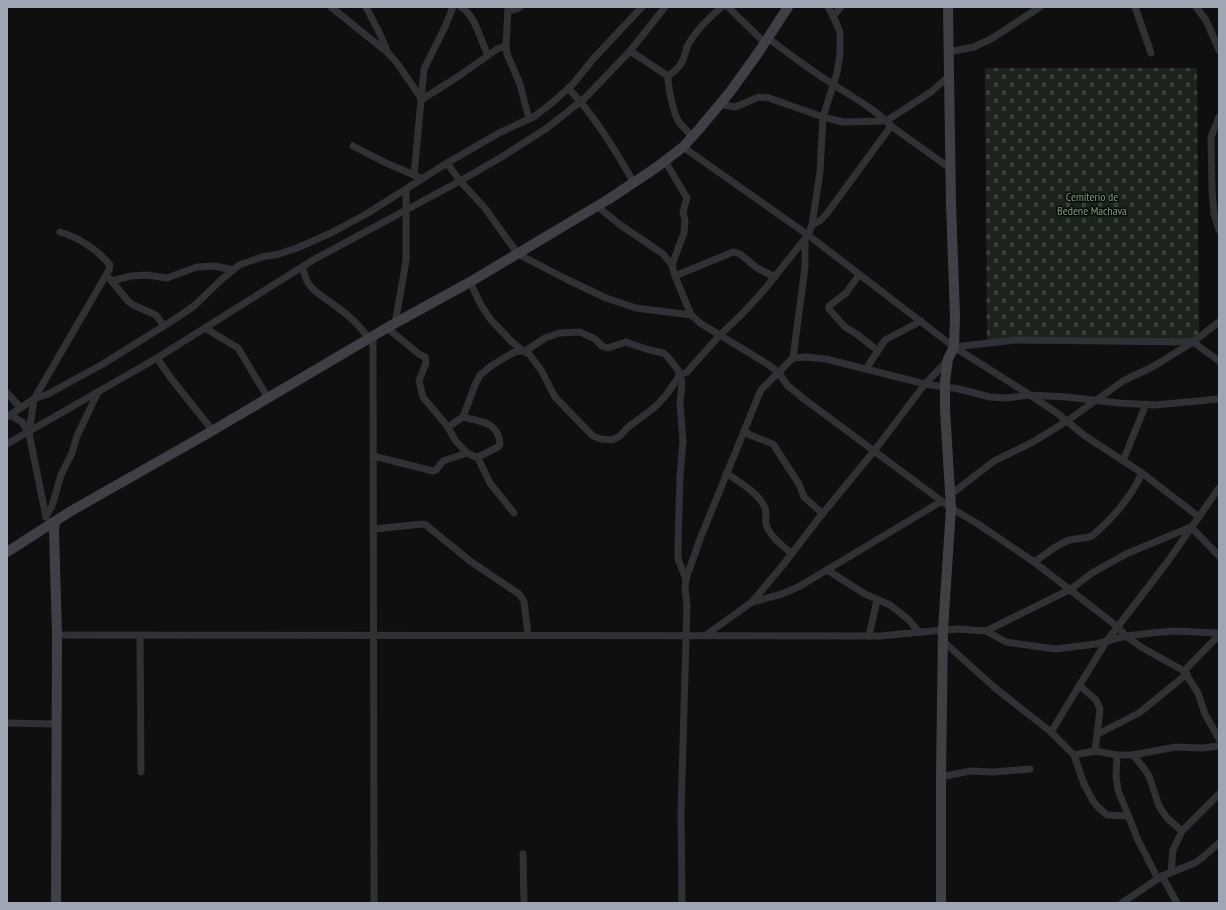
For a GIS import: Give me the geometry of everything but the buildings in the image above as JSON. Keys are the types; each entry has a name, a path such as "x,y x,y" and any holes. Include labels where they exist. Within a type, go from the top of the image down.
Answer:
{"main road":[{"path":"7,552 71,511 213,431 370,338 470,282 634,183 683,147 720,104 767,40 788,7"},
{"path":"941,903 943,630 951,508 946,498 945,386 948,359 954,347 955,317 948,7"},
{"path":"51,525 54,530 57,635 56,903"}],"street":[{"path":"331,7 388,53 397,63 421,99"},
{"path":"366,7 388,53"},
{"path":"414,175 424,69 445,27 453,7"},
{"path":"461,7 471,18 488,55"},
{"path":"520,7 516,9 508,9 506,46 507,54 520,84 529,119"},
{"path":"8,416 34,399 48,394 103,364 164,326 194,306 239,265 262,257 279,254 297,248 331,233 368,213 406,190 422,178 499,133 535,116 568,88 642,7"},
{"path":"7,444 157,358 303,267 460,181 548,128 581,102 630,51 665,7"},
{"path":"668,76 681,64 690,41 714,13 722,7"},
{"path":"728,7 767,40 833,85 855,97 951,169"},
{"path":"682,903 681,813 687,605 685,589 686,579 700,539 761,390 793,358 805,267 807,238 812,225 820,172 823,117 837,73 840,54 840,32 834,16 828,7"},
{"path":"834,16 841,7"},
{"path":"949,52 974,47 1040,7"},
{"path":"1135,7 1151,53"},
{"path":"1196,7 1206,20 1219,50"},
{"path":"421,99 497,49 506,46"},
{"path":"630,51 668,76 676,117 692,136"},
{"path":"812,225 821,220 828,212 889,124 931,92 950,75"},
{"path":"568,88 581,102 602,131 634,183"},
{"path":"720,104 735,107 759,97 769,98 823,117 843,122 889,124"},
{"path":"1219,117 1211,137 1212,191 1214,214 1219,230"},
{"path":"354,146 384,162 422,178"},
{"path":"683,147 859,275 954,347 1030,395 1067,421 1085,436 1142,473 1198,517"},
{"path":"665,161 687,198 682,212 685,220 684,233 672,265"},
{"path":"447,163 460,181 484,207 518,254 606,298 636,308 691,315 719,336 744,349 779,373 787,384 804,399 874,451 946,498"},
{"path":"406,190 406,261 391,326 419,354 425,357 426,363 419,381 425,400 448,427 455,440 467,453 478,458 490,483 514,513"},
{"path":"597,206 619,224 663,254 672,265 691,315"},
{"path":"28,433 34,399 110,265 98,253 74,237 60,232"},
{"path":"470,282 481,305 491,320 512,342 529,354 536,363 555,397 593,436 601,439 612,440 620,436 627,428 655,407 667,394 680,375 687,372 719,336 742,314 807,238"},
{"path":"675,276 733,252 740,254 757,268 775,277"},
{"path":"112,281 131,276 147,275 167,278 197,267 215,266 233,270"},
{"path":"303,267 308,284 315,292 333,303 357,324 370,338 374,530 374,903"},
{"path":"106,274 128,301 133,305 156,315 164,326"},
{"path":"859,275 846,293 830,306 829,309 845,327 877,350"},
{"path":"866,369 877,350 885,340 901,330 921,321"},
{"path":"752,602 782,594 800,586 827,570 946,498 994,461 1033,442 1067,421 1094,400 1123,381 1154,366 1193,342 1219,322"},
{"path":"205,328 238,348 268,398"},
{"path":"448,427 463,417 480,375 509,355 515,352 523,351 559,333 580,332 595,339 602,346 608,348 626,342 646,349 663,352 678,370 682,383 680,404 683,441 680,476 678,559 686,579"},
{"path":"954,347 1015,340 1193,342 1219,361"},
{"path":"793,358 806,357 826,359 925,384 945,386 975,392 990,397 1006,398 1030,395 1146,404 1219,399"},
{"path":"157,358 170,377 213,431"},
{"path":"706,635 752,602 874,451 925,384 948,359"},
{"path":"46,516 52,506 61,475 72,453 77,436 98,392"},
{"path":"7,393 21,408"},
{"path":"1123,461 1146,404"},
{"path":"8,416 22,422 28,433 46,516 51,525"},
{"path":"463,417 488,424 497,430 500,437 500,444 498,447 478,458"},
{"path":"744,431 773,444 799,484 804,497 823,514"},
{"path":"373,456 433,471 447,459 467,453"},
{"path":"1034,562 1070,540 1092,536 1132,492 1142,473"},
{"path":"726,474 748,488 760,501 765,508 767,526 773,536 792,554"},
{"path":"1051,732 1106,642 1219,488"},
{"path":"951,508 978,524 1071,589 1140,647 1185,673 1198,693 1206,714 1219,739"},
{"path":"374,530 422,524 426,525 470,562 519,594 524,601 528,635"},
{"path":"1191,527 1219,556"},
{"path":"986,631 1071,589 1092,573 1126,554 1191,527"},
{"path":"827,570 877,600 890,605 909,620 919,632"},
{"path":"869,636 877,600"},
{"path":"57,635 869,636 959,629 986,631 1006,642 1055,649 1106,642 1126,636 1174,631 1219,634"},
{"path":"1098,734 1139,713 1185,673 1219,634"},
{"path":"140,635 141,772"},
{"path":"944,642 994,687 1051,732 1074,755 1084,784 1093,801 1099,808 1107,815 1128,816"},
{"path":"1079,686 1099,704 1100,709 1096,751"},
{"path":"7,724 56,724"},
{"path":"1074,755 1096,751 1117,755 1133,755 1175,747 1202,748 1219,746"},
{"path":"1117,755 1116,776 1118,790 1128,816 1138,840 1177,903"},
{"path":"1133,755 1148,776 1159,806 1167,818 1182,831"},
{"path":"941,777 970,771 994,772 1030,769"},
{"path":"1171,873 1173,850 1182,831 1219,794"},
{"path":"1122,903 1160,877 1195,863 1219,843"},
{"path":"523,854 524,903"}],"green space":[{"name":"Cemiterio de Bedene Machava","path":"985,68 1197,68 1199,339 987,340"}]}
